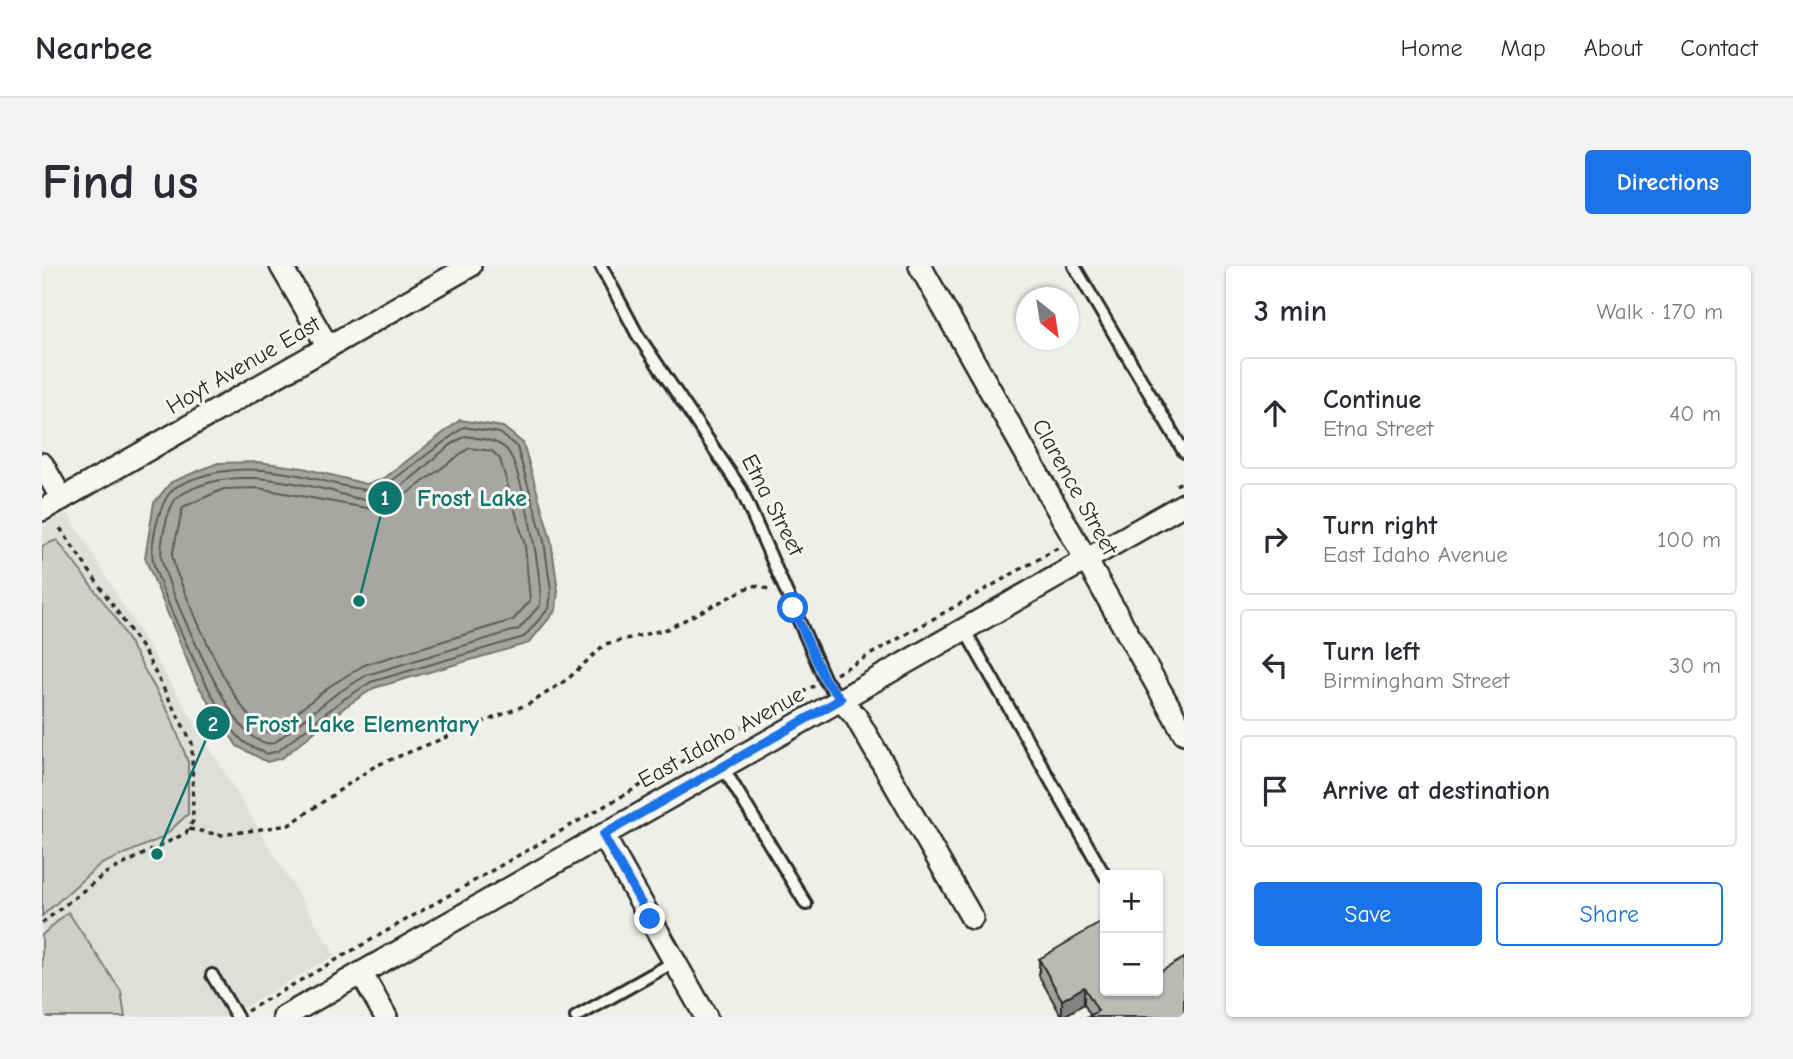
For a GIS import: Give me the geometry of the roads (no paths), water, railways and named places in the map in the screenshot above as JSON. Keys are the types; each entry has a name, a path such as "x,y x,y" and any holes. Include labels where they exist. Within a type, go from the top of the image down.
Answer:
{"street":[{"path":"281,266 328,347"},
{"name":"Hoyt Avenue East","path":"42,510 470,266"},
{"name":"Clarence Street","path":"920,266 1184,733"},
{"path":"42,464 62,499"},
{"name":"East Idaho Avenue","path":"284,1017 1184,505"},
{"name":"Etna Street","path":"841,699 856,717 972,918"},
{"path":"603,835 706,1017"},
{"path":"361,973 386,1017"}],"lane":[{"name":"Etna Street","path":"601,266 637,334 741,489 825,680 841,699"},
{"path":"1074,266 1184,452"},
{"path":"964,629 1102,870"},
{"path":"722,766 806,904"},
{"path":"576,1017 674,962"},
{"path":"212,975 236,1017"}],"water":[{"path":"460,420 503,427 523,443 551,540 558,591 556,610 529,643 374,688 345,707 282,758 267,762 237,746 196,682 145,558 154,503 171,482 218,463 258,462 303,468 366,484 382,480"}],"place":[{"name":"Frost Lake","path":"359,601"},
{"name":"Frost Lake Elementary","path":"157,854"}]}
